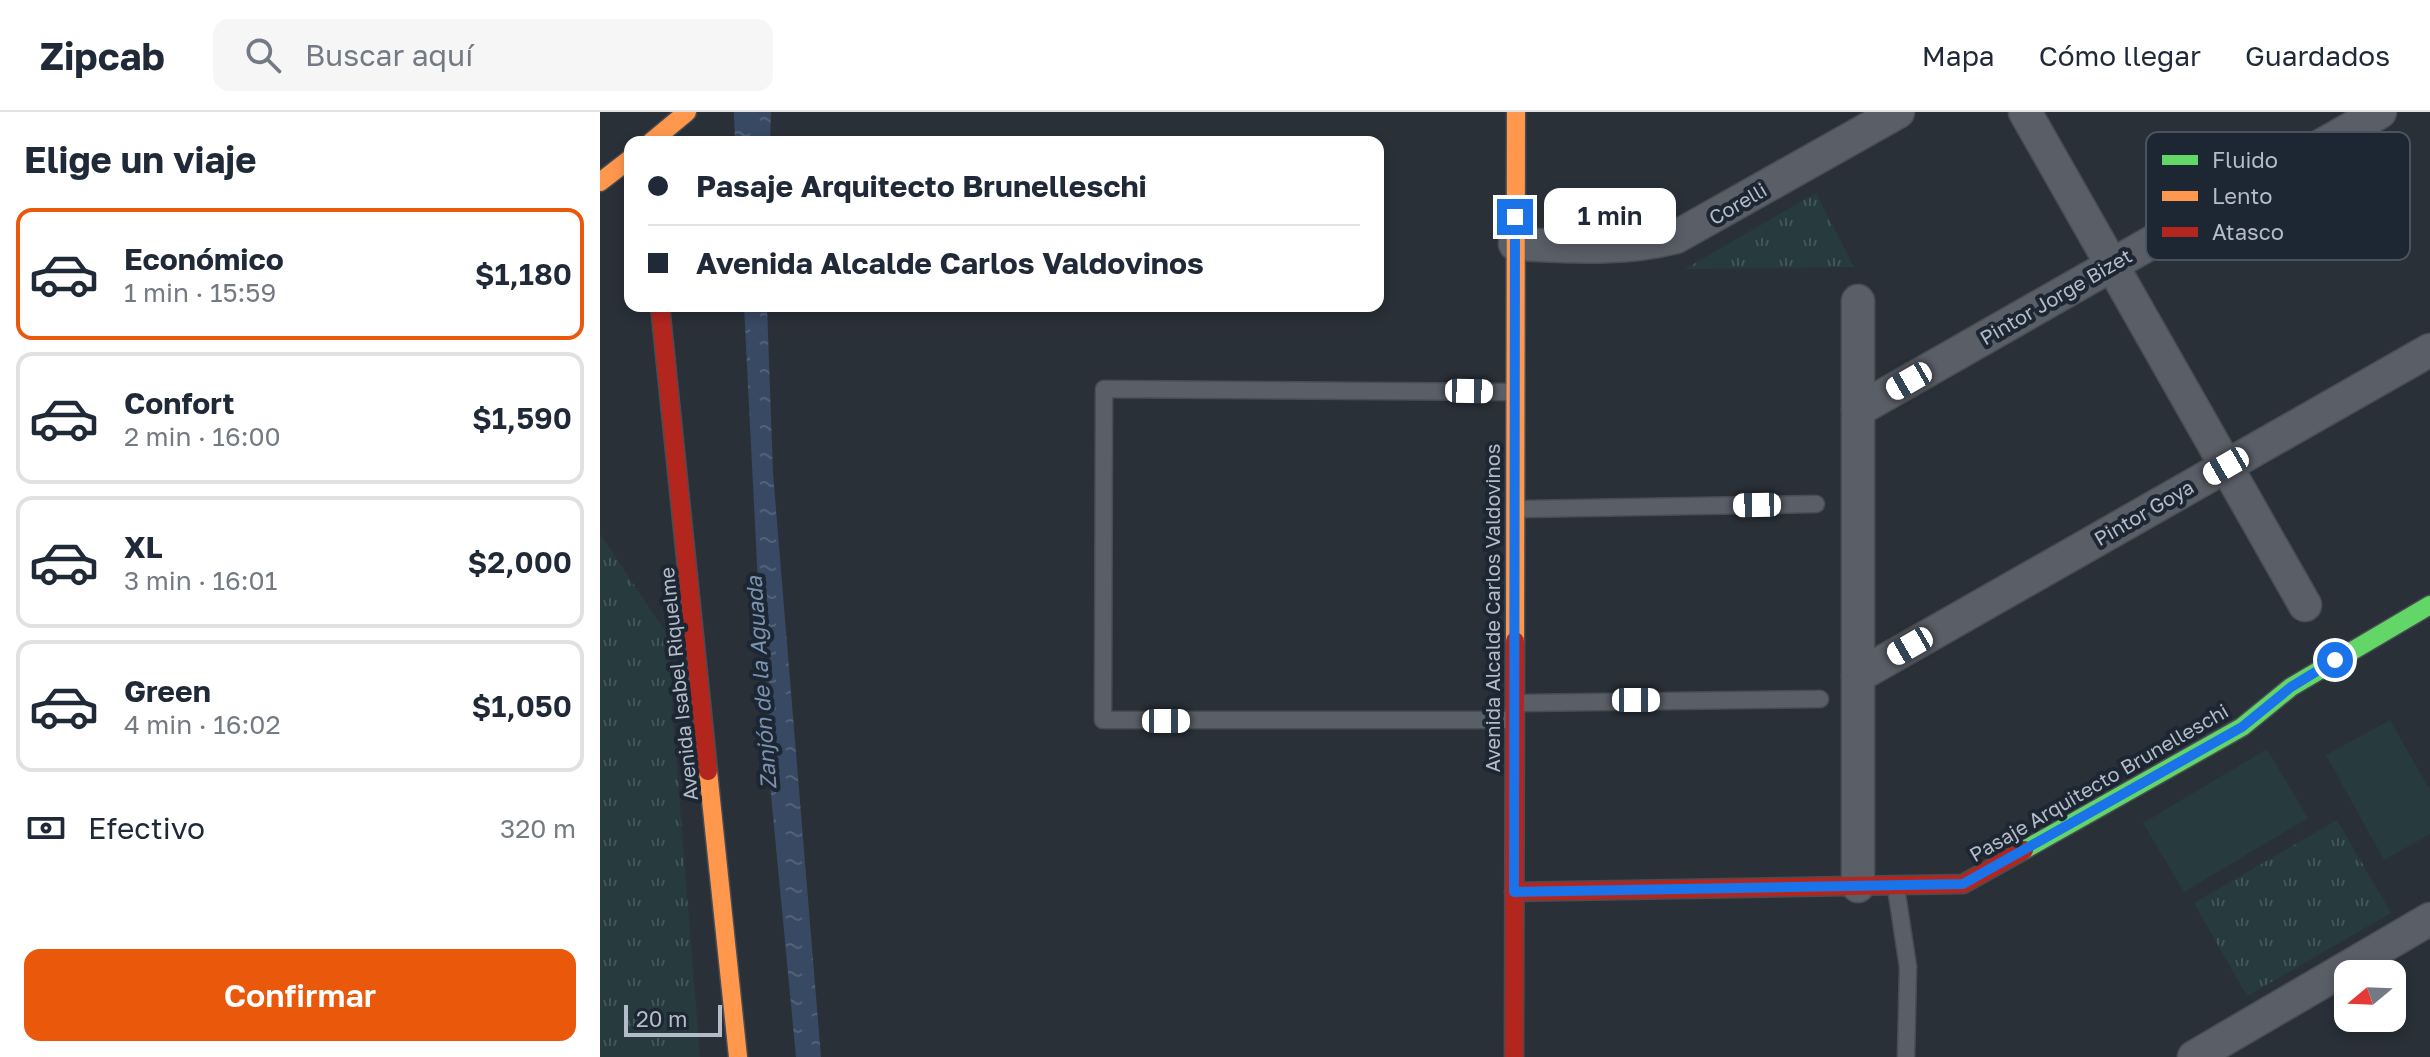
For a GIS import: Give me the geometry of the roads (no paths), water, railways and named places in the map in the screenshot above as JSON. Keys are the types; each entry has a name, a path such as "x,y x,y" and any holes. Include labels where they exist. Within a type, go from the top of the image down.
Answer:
{"main road":[{"path":"646,136 687,112"},
{"name":"Avenida Alcalde Carlos Valdovinos","path":"1514,1057 1516,112"},
{"path":"600,182 624,164"},
{"name":"Avenida Isabel Riquelme","path":"661,312 738,1057"},
{"name":"Pasaje Arquitecto Brunelleschi","path":"1514,892 1949,886 1974,880 2242,727 2291,687 2430,605"}],"street":[{"name":"Corelli","path":"1515,244 1608,247 1653,243 1676,237 1898,112"},
{"path":"2025,112 2305,605"},
{"name":"Pintor Jorge Bizet","path":"2345,132 2380,112"},
{"name":"Pintor Jorge Bizet","path":"1858,410 2146,246"},
{"path":"1858,301 1858,886"},
{"name":"Pintor Goya","path":"1858,676 2430,350"},
{"path":"2194,1057 2430,919"}],"lane":[{"path":"1515,392 1104,389 1103,720 1514,712 1820,699"},
{"path":"1515,509 1816,504"},
{"path":"1896,886 1908,967 1906,1057"}],"water":[{"path":"734,112 771,112 770,136 735,136"},
{"path":"744,312 767,312 773,473 821,1057 796,1057 766,742"}],"water label":[{"name":"Zanjón de la Aguada","path":"761,683"}]}
